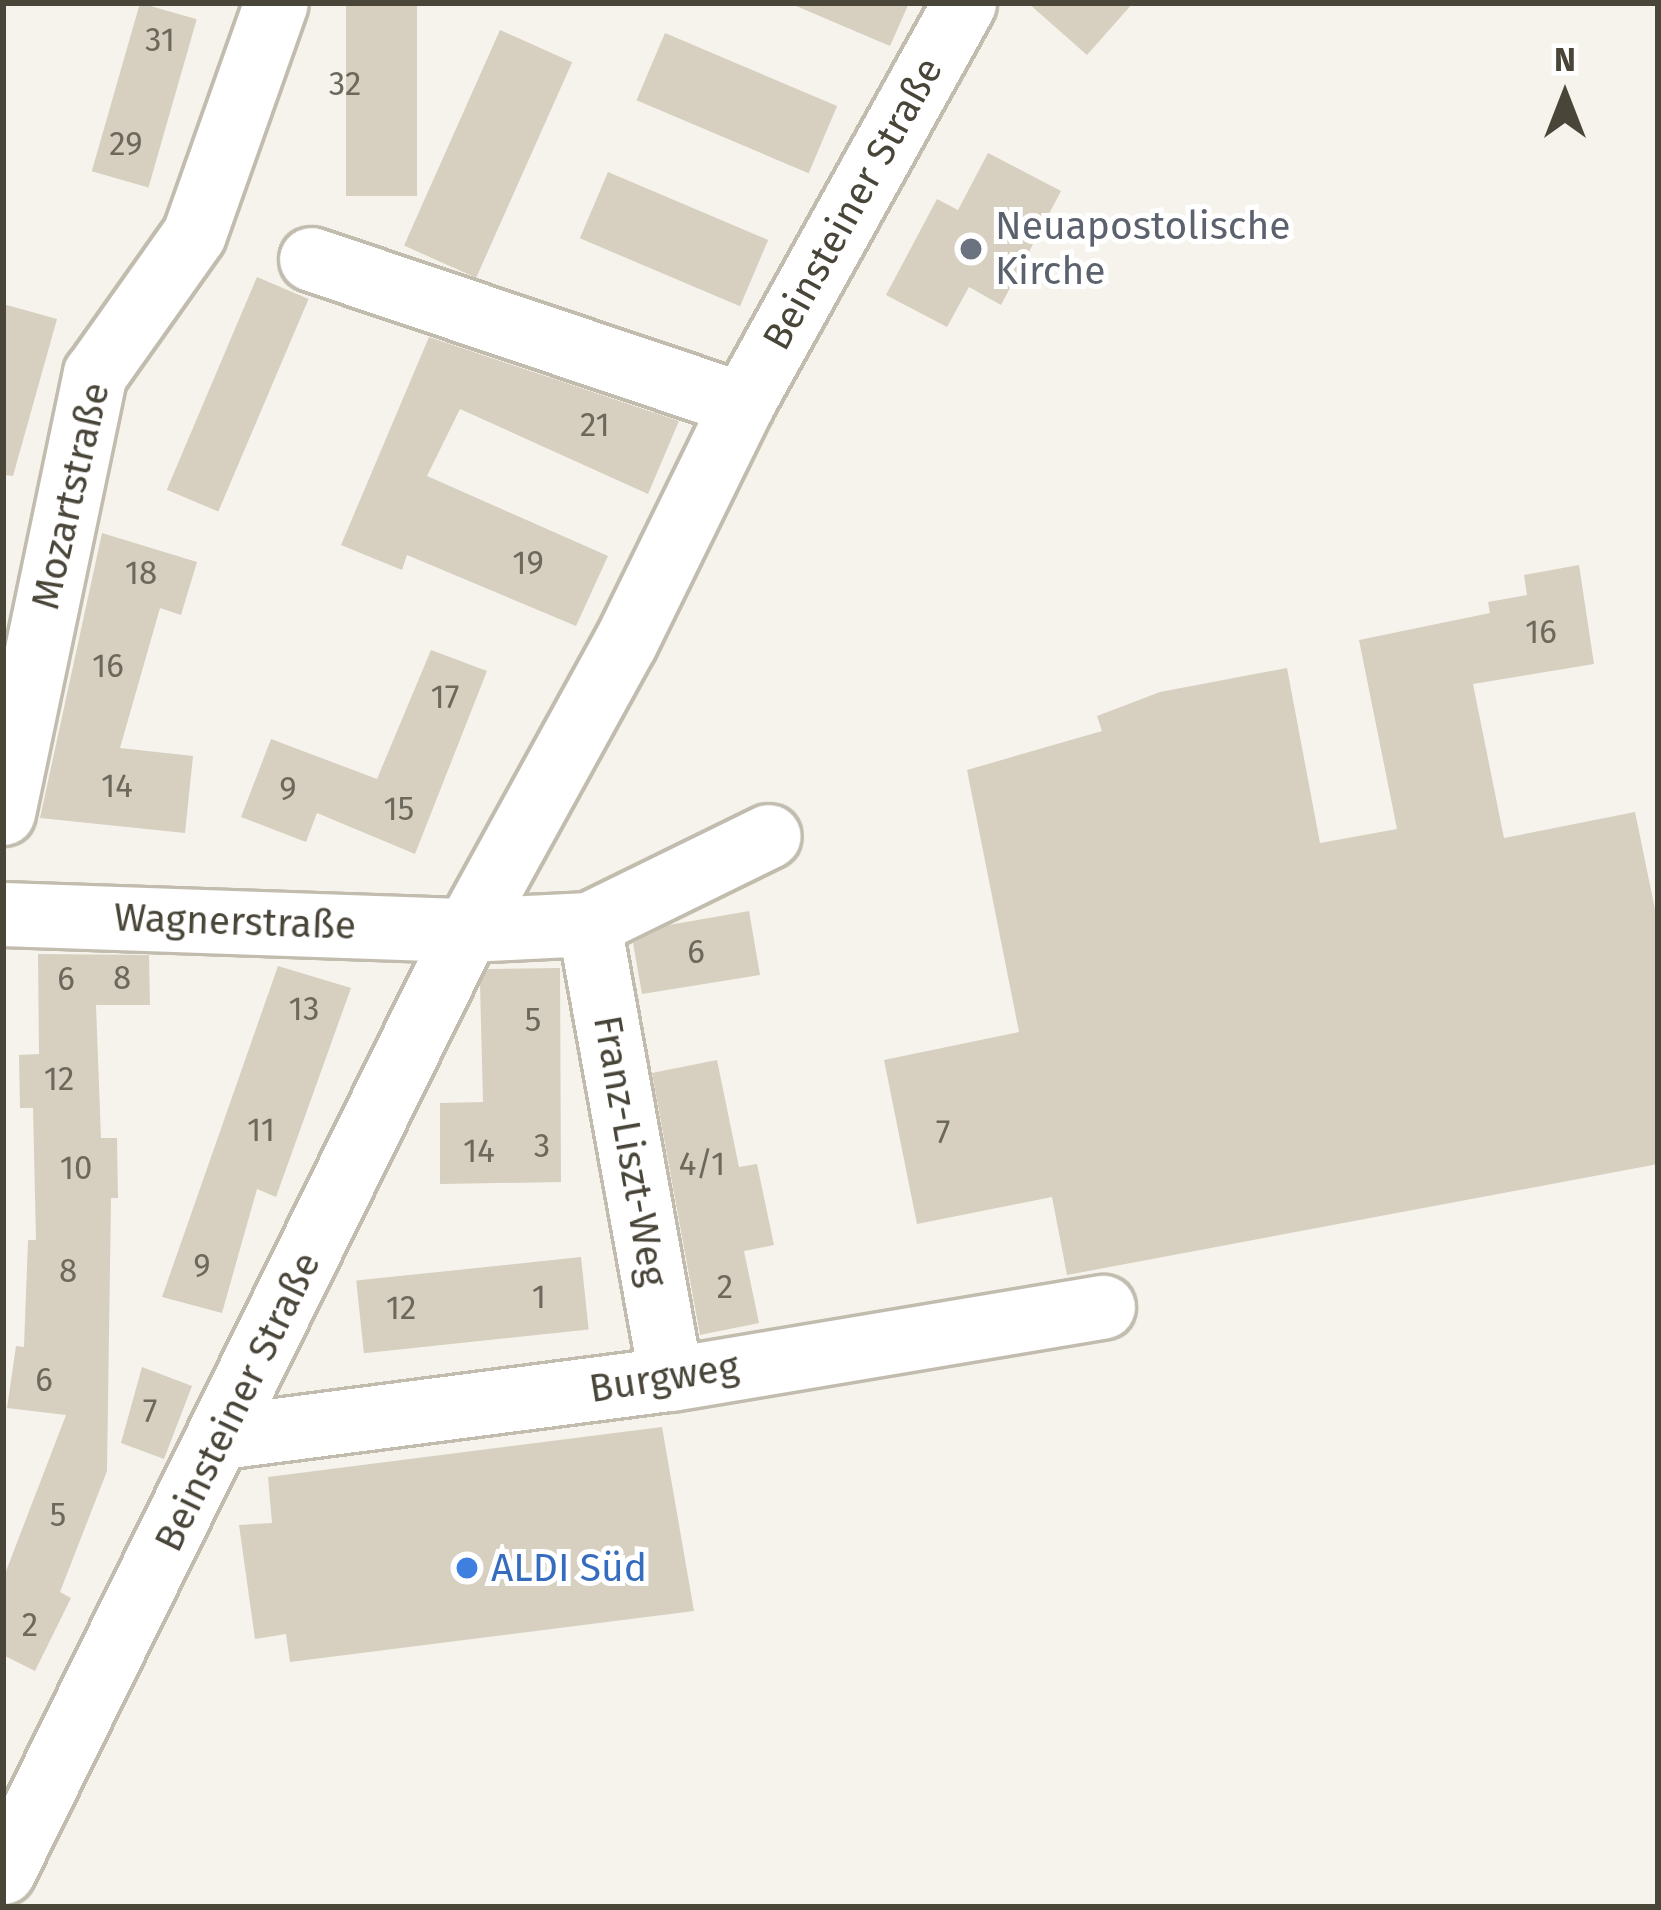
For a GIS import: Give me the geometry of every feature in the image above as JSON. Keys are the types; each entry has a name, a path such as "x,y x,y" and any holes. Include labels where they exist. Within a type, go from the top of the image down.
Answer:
{"street":[{"name":"Mozartstraße","path":"3,812 94,374 194,234 276,3"},
{"name":"Beinsteiner Straße","path":"10,1829 222,1437 467,930 625,643 742,404 964,3"},
{"path":"311,260 742,404"},
{"path":"467,930 589,924 769,836"},
{"name":"Wagnerstraße","path":"3,914 467,930"},
{"name":"Franz-Liszt-Weg","path":"589,924 671,1378"},
{"name":"Burgweg","path":"222,1437 671,1378 1103,1307"}],"building":[{"path":"140,3 197,19 148,187 92,171"},
{"path":"346,3 417,3 417,196 346,196"},
{"path":"789,3 909,3 890,46"},
{"path":"1028,3 1133,3 1087,55"},
{"path":"500,30 572,62 476,278 404,246"},
{"path":"665,33 837,106 809,173 636,100"},
{"name":"Neuapostolische Kirche","path":"988,153 1061,191 1001,305 969,287 947,327 886,295 937,199 958,210"},
{"path":"608,172 768,240 740,306 580,238"},
{"path":"257,277 309,299 218,512 167,490"},
{"path":"3,304 57,319 13,476 3,475"},
{"path":"429,337 679,421 648,494 460,409 427,476 608,556 576,626 407,555 402,570 341,545"},
{"path":"102,533 197,562 181,615 160,608 120,748 193,756 185,833 40,818"},
{"path":"1579,565 1594,664 1473,684 1504,838 1635,812 1658,924 1658,1164 1067,1275 1052,1197 917,1224 884,1060 1019,1032 967,770 1102,731 1097,716 1160,692 1287,668 1320,843 1397,829 1359,640 1490,613 1488,602 1527,595 1524,575"},
{"path":"431,650 487,671 415,854 317,813 306,842 241,817 271,739 377,779"},
{"path":"749,911 760,975 642,994 633,943 669,925"},
{"path":"38,954 149,955 150,1005 96,1005 101,1138 117,1138 118,1198 111,1198 107,1471 60,1592 71,1598 35,1671 3,1655 3,1579 66,1415 7,1408 16,1346 24,1347 28,1240 36,1240 33,1108 20,1108 19,1055 39,1054"},
{"path":"278,966 351,988 276,1197 257,1189 222,1313 162,1297"},
{"path":"560,968 561,1182 440,1184 440,1103 483,1102 480,984 488,969"},
{"path":"717,1060 739,1167 757,1164 774,1245 744,1251 759,1323 700,1335 652,1073"},
{"path":"581,1257 589,1330 364,1353 356,1281"},
{"path":"142,1367 192,1386 164,1459 121,1443"},
{"name":"ALDI Süd","path":"662,1427 694,1611 290,1662 286,1634 255,1639 239,1525 272,1523 268,1477"}],"place":[{"name":"Neuapostolische Kirche","path":"971,249"},
{"name":"ALDI Süd","path":"467,1568"}]}
